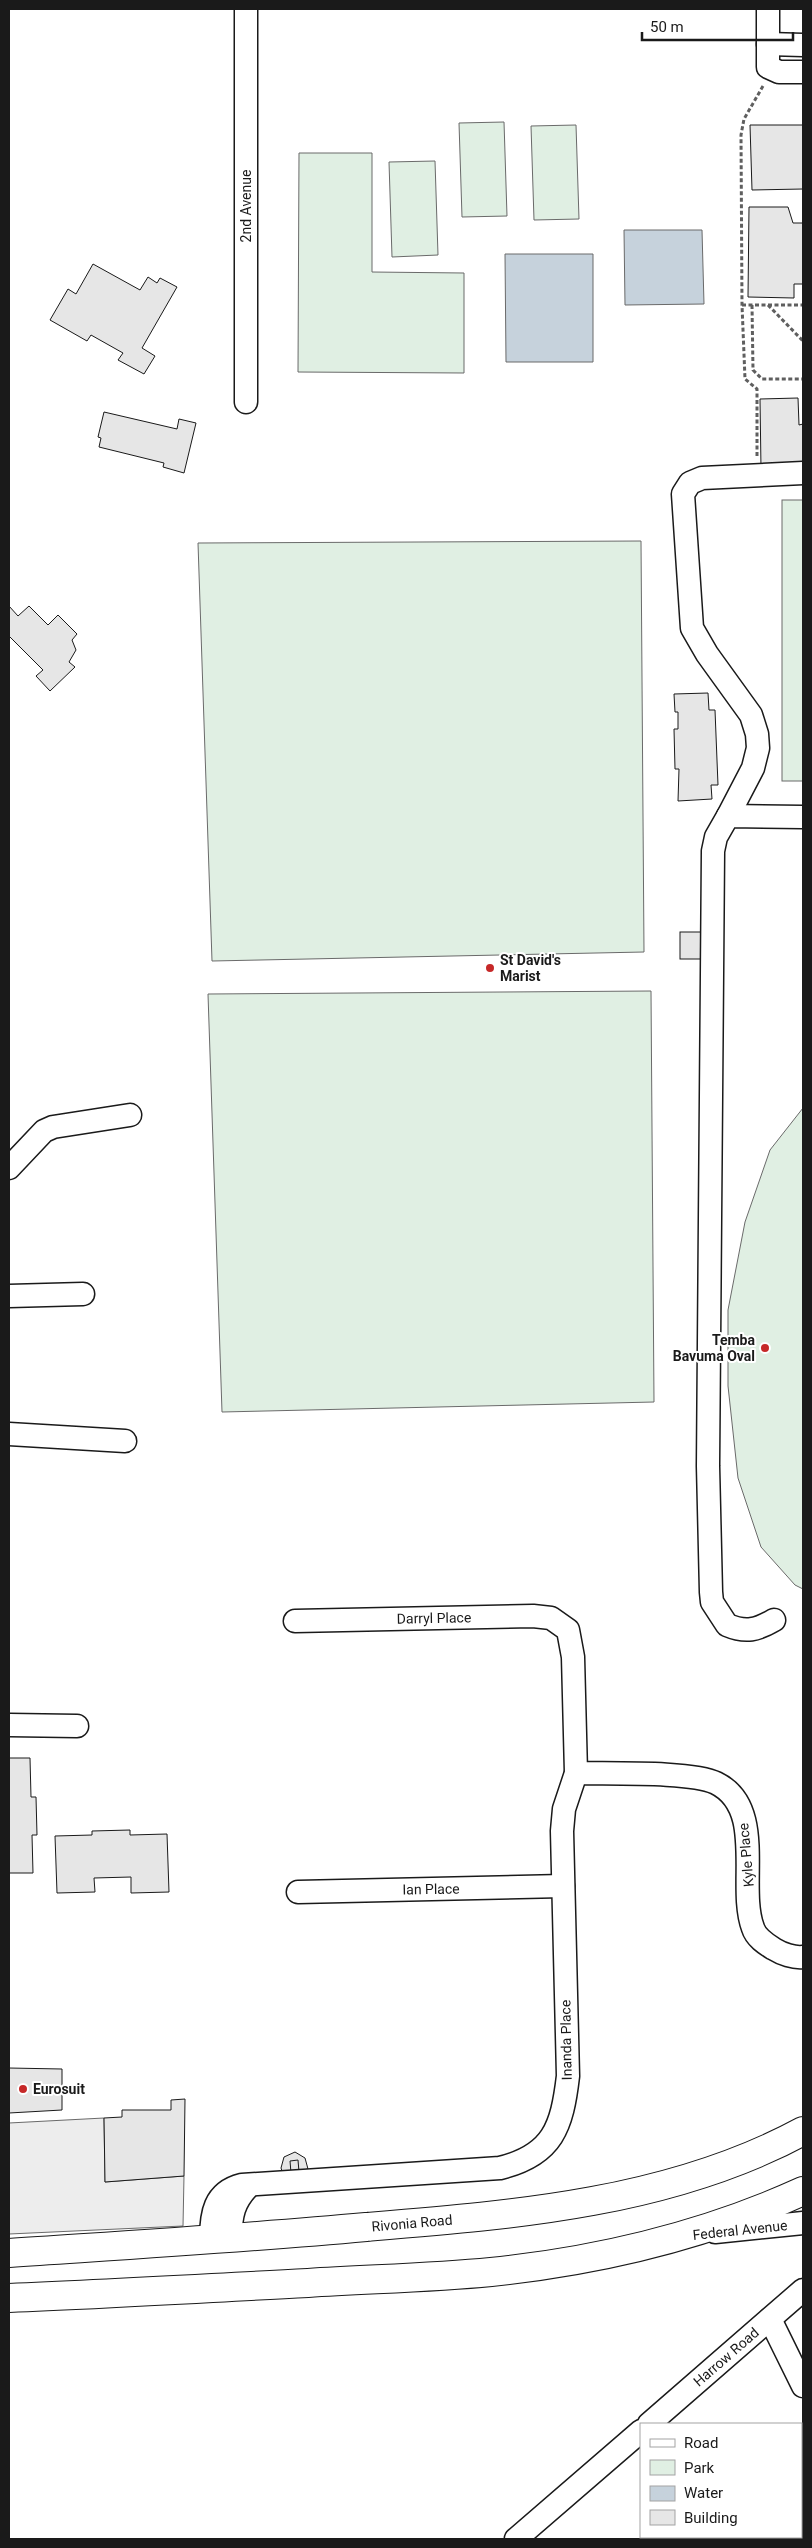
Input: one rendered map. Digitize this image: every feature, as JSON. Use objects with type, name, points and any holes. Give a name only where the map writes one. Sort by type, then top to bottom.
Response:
[{"type":"main road","name":"Rivonia Road","points":[[9,2253],[220,2240],[505,2216],[598,2200],[693,2176],[775,2146],[803,2131]]},
{"type":"main road","points":[[9,2298],[411,2279],[492,2272],[592,2258],[677,2236],[803,2191]]},
{"type":"main road","points":[[9,2243],[53,2250]]},
{"type":"street","name":"2nd Avenue","points":[[246,9],[246,402]]},
{"type":"street","points":[[768,9],[770,69],[803,72]]},
{"type":"street","points":[[768,44],[803,44]]},
{"type":"street","points":[[774,1620],[750,1631],[727,1625],[712,1602],[711,1592],[708,1466],[713,851],[716,837],[753,768],[758,748],[757,734],[751,715],[702,647],[692,628],[683,494],[690,483],[702,478],[803,473]]},
{"type":"street","points":[[728,816],[803,817]]},
{"type":"street","points":[[9,1168],[44,1131],[53,1127],[130,1115]]},
{"type":"street","points":[[9,1296],[83,1294]]},
{"type":"street","points":[[9,1434],[125,1441]]},
{"type":"street","name":"Darryl Place","points":[[295,1621],[533,1616],[551,1618],[568,1630]]},
{"type":"street","name":"Inanda Place","points":[[220,2240],[211,2218],[216,2203],[227,2191],[250,2185],[500,2168],[520,2163],[548,2142],[558,2124],[565,2100],[568,2076],[562,1831],[564,1809],[576,1773],[573,1657],[568,1630]]},
{"type":"street","points":[[9,1725],[77,1726]]},
{"type":"street","name":"Kyle Place","points":[[576,1773],[695,1777],[716,1782],[730,1793],[740,1808],[746,1831],[749,1913],[753,1930],[764,1943],[779,1952],[803,1957]]},
{"type":"street","name":"Ian Place","points":[[298,1892],[563,1886]]},
{"type":"street","name":"Federal Avenue","points":[[677,2236],[803,2223]]},
{"type":"street","name":"Harrow Road","points":[[650,2423],[803,2290]]},
{"type":"street","points":[[770,2319],[803,2386]]},
{"type":"street","points":[[516,2539],[640,2432]]},
{"type":"path","points":[[756,474],[757,389],[745,379],[742,305],[741,135],[744,119],[770,69]]},
{"type":"path","points":[[742,305],[803,305]]},
{"type":"path","points":[[752,305],[753,370],[762,379],[803,379]]},
{"type":"path","points":[[768,305],[803,340]]},
{"type":"green space","points":[[504,122],[507,216],[462,217],[459,123]]},
{"type":"green space","points":[[576,125],[579,219],[534,220],[531,126]]},
{"type":"green space","points":[[299,153],[372,153],[372,272],[464,273],[464,373],[298,372]]},
{"type":"green space","points":[[435,161],[438,255],[392,257],[389,162]]},
{"type":"green space","points":[[782,500],[803,500],[803,781],[782,781]]},
{"type":"green space","points":[[641,541],[644,952],[212,961],[198,543]]},
{"type":"green space","points":[[651,991],[654,1402],[222,1412],[208,994]]},
{"type":"green space","name":"Temba Bavuma Oval","points":[[803,1108],[803,1589],[795,1585],[761,1547],[738,1478],[728,1386],[728,1310],[745,1222],[770,1150]]},
{"type":"shaded area","points":[[104,2118],[105,2182],[184,2176],[183,2226],[9,2234],[9,2123]]},
{"type":"water","points":[[624,230],[702,230],[704,304],[625,305]]},
{"type":"water","points":[[505,254],[593,254],[593,362],[506,362]]},
{"type":"building","points":[[750,125],[803,125],[803,189],[752,190]]},
{"type":"building","points":[[749,207],[788,207],[793,223],[803,223],[803,284],[794,284],[794,298],[748,297]]},
{"type":"building","points":[[93,264],[140,290],[148,277],[157,283],[160,278],[177,287],[142,348],[155,356],[144,374],[118,360],[123,353],[91,335],[87,341],[50,320],[68,289],[76,294]]},
{"type":"building","points":[[798,398],[799,425],[803,424],[803,468],[761,469],[760,399]]},
{"type":"building","points":[[104,412],[177,429],[179,419],[196,423],[184,473],[163,467],[164,463],[99,447],[101,438],[98,437]]},
{"type":"building","points":[[9,606],[18,616],[29,606],[48,625],[58,615],[77,634],[72,640],[76,650],[69,662],[75,667],[50,691],[36,676],[43,670],[9,636]]},
{"type":"building","points":[[708,693],[709,710],[715,710],[718,785],[711,785],[712,799],[678,801],[679,769],[675,769],[674,729],[678,729],[678,712],[675,712],[674,694]]},
{"type":"building","points":[[680,932],[703,932],[703,959],[680,959]]},
{"type":"building","points":[[9,1758],[30,1758],[31,1797],[36,1797],[37,1835],[32,1835],[33,1873],[9,1873]]},
{"type":"building","points":[[130,1830],[130,1835],[167,1834],[169,1892],[131,1893],[131,1877],[94,1878],[95,1892],[57,1893],[55,1836],[92,1835],[92,1831]]},
{"type":"building","points":[[9,2068],[62,2069],[62,2110],[9,2113]]},
{"type":"building","points":[[185,2099],[184,2176],[105,2182],[104,2118],[122,2117],[122,2110],[171,2110],[171,2100]]},
{"type":"building","points":[[295,2152],[305,2158],[308,2169],[283,2174],[281,2168],[284,2157]]},
{"type":"building","points":[[298,2160],[299,2172],[291,2173],[290,2161]]},
{"type":"place","name":"St David's Marist","points":[[490,968]]},
{"type":"place","name":"Temba Bavuma Oval","points":[[765,1348]]},
{"type":"place","name":"Eurosuit","points":[[23,2089]]}]
